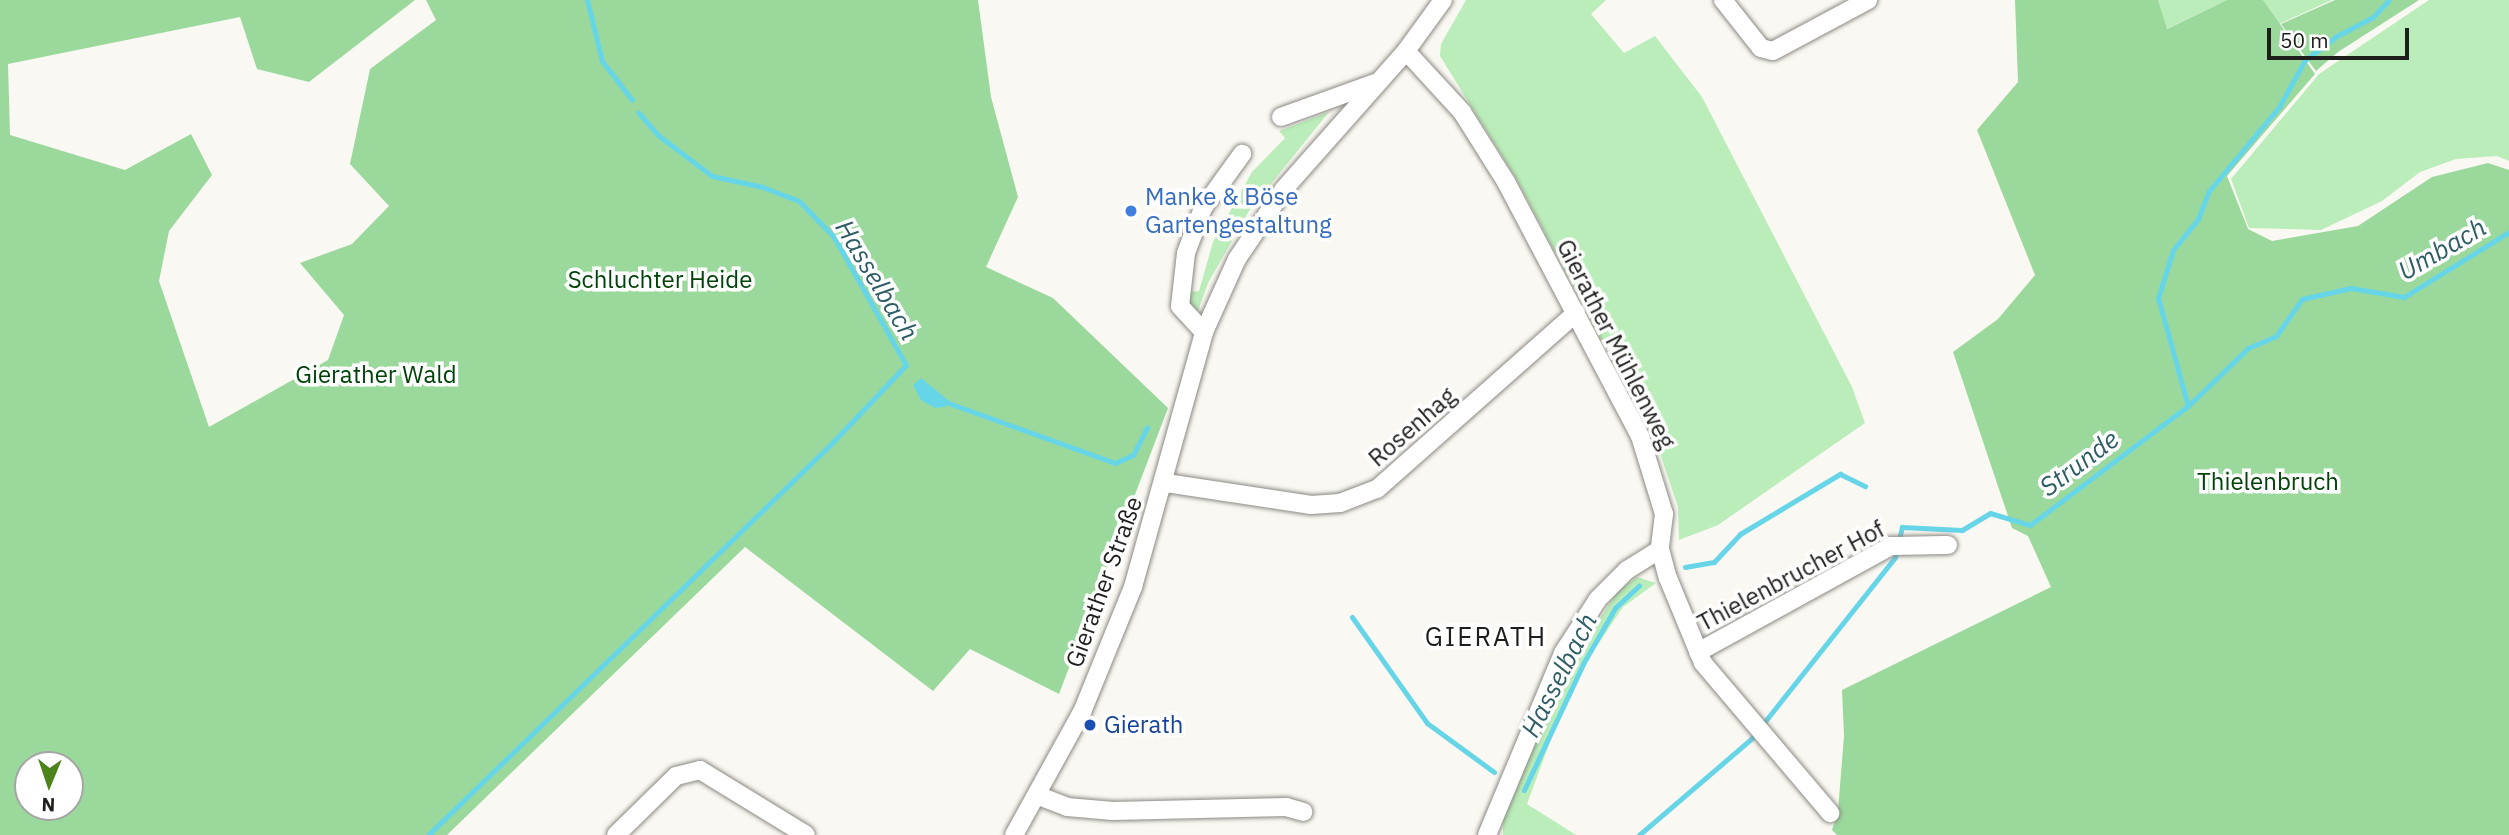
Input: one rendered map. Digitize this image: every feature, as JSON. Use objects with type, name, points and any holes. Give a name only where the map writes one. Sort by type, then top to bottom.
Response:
[{"type":"street","name":"Gierather Straße","points":[[1014,835],[1039,796],[1082,712],[1133,587],[1166,483],[1204,332],[1237,259],[1284,189],[1406,51],[1443,0]]},
{"type":"street","points":[[1723,0],[1761,48],[1773,51],[1868,0]]},
{"type":"street","name":"Gierather Mühlenweg","points":[[1406,51],[1462,112],[1507,182],[1640,436],[1664,514],[1660,549],[1708,670],[1752,718],[1830,813]]},
{"type":"street","name":"Gierather Straße","points":[[1281,117],[1378,82]]},
{"type":"street","points":[[1204,332],[1180,306],[1186,253],[1203,208],[1242,154]]},
{"type":"street","name":"Rosenhag","points":[[1166,483],[1311,505],[1340,503],[1377,489],[1576,313]]},
{"type":"street","name":"Thielenbrucher Hof","points":[[1699,652],[1897,545],[1948,545]]},
{"type":"street","points":[[1487,835],[1563,653],[1598,599],[1627,570],[1660,549]]},
{"type":"street","points":[[617,835],[676,776],[700,770],[806,835]]},
{"type":"street","points":[[1039,796],[1067,807],[1112,811],[1286,807],[1303,812]]},
{"type":"green space","name":"Schluchter Heide","points":[[0,0],[415,0],[309,82],[257,69],[240,17],[8,64],[10,135],[125,170],[191,134],[212,175],[169,231],[159,281],[209,427],[328,360],[344,315],[300,263],[352,244],[389,206],[350,164],[370,69],[436,20],[426,0],[978,0],[991,97],[1018,197],[986,267],[1053,298],[1168,408],[1059,694],[970,649],[933,691],[745,547],[447,835],[0,835]]},
{"type":"green space","points":[[1466,0],[1606,0],[1591,14],[1624,53],[1655,36],[1702,97],[1852,387],[1865,423],[1718,525],[1679,540],[1678,507],[1659,450],[1517,180],[1440,56],[1441,44]]},
{"type":"green space","name":"Thielenbruch","points":[[2015,0],[2158,0],[2167,29],[2227,0],[2263,0],[2315,74],[2227,176],[2248,229],[2272,241],[2358,226],[2432,177],[2488,163],[2509,170],[2509,835],[1837,835],[1832,830],[1838,811],[1844,736],[1842,690],[2051,587],[2028,536],[2012,528],[1953,352],[1998,319],[2035,275],[1977,130],[2018,82]]},
{"type":"green space","points":[[2158,0],[2227,0],[2166,29]]},
{"type":"green space","points":[[2263,0],[2332,0],[2279,24]]},
{"type":"green space","points":[[2335,0],[2419,0],[2338,52],[2316,71],[2281,24]]},
{"type":"green space","points":[[2429,0],[2509,0],[2509,161],[2497,156],[2456,159],[2420,172],[2382,201],[2321,230],[2249,228],[2231,179],[2319,74]]},
{"type":"green space","points":[[1329,112],[1249,211],[1208,283],[1198,311],[1191,308],[1185,301],[1186,292],[1199,291],[1213,242],[1252,172],[1285,138],[1279,131]]},
{"type":"green space","points":[[1637,577],[1656,583],[1623,607],[1586,662],[1561,712],[1527,804],[1576,835],[1503,835],[1503,818],[1566,672],[1617,592]]},
{"type":"water","points":[[921,378],[949,401],[945,407],[935,408],[921,400],[913,385]]},
{"type":"waterway","name":"Hasselbach","points":[[587,0],[602,61],[632,100]]},
{"type":"waterway","name":"Strunde","points":[[1639,835],[1751,739],[1895,557],[1902,527],[1962,530],[1990,513],[2030,525],[2188,406],[2158,298],[2173,250],[2198,219],[2209,191],[2279,107],[2305,60],[2335,37],[2373,17],[2389,0]]},
{"type":"waterway","points":[[428,835],[830,445],[906,365],[834,237],[799,201],[763,187],[712,176],[658,135],[638,112]]},
{"type":"waterway","name":"Umbach","points":[[2188,406],[2248,348],[2276,336],[2302,299],[2351,288],[2404,297],[2509,232]]},
{"type":"waterway","name":"Hasselbach","points":[[943,401],[1115,463],[1133,455],[1147,427]]},
{"type":"waterway","name":"Hasselbach","points":[[1685,567],[1714,562],[1740,534],[1840,474],[1865,486]]},
{"type":"waterway","name":"Hasselbach","points":[[1524,790],[1584,662],[1615,608],[1639,586]]},
{"type":"waterway","name":"Hasselbach","points":[[1352,617],[1427,723],[1494,772]]},
{"type":"place","name":"Manke & Böse Gartengestaltung","points":[[1131,211]]},
{"type":"place","name":"Gierath","points":[[1090,725]]},
{"type":"district","name":"GIERATH","points":[[1486,637]]},
{"type":"park label","name":"Gierather Wald","points":[[376,375]]}]
